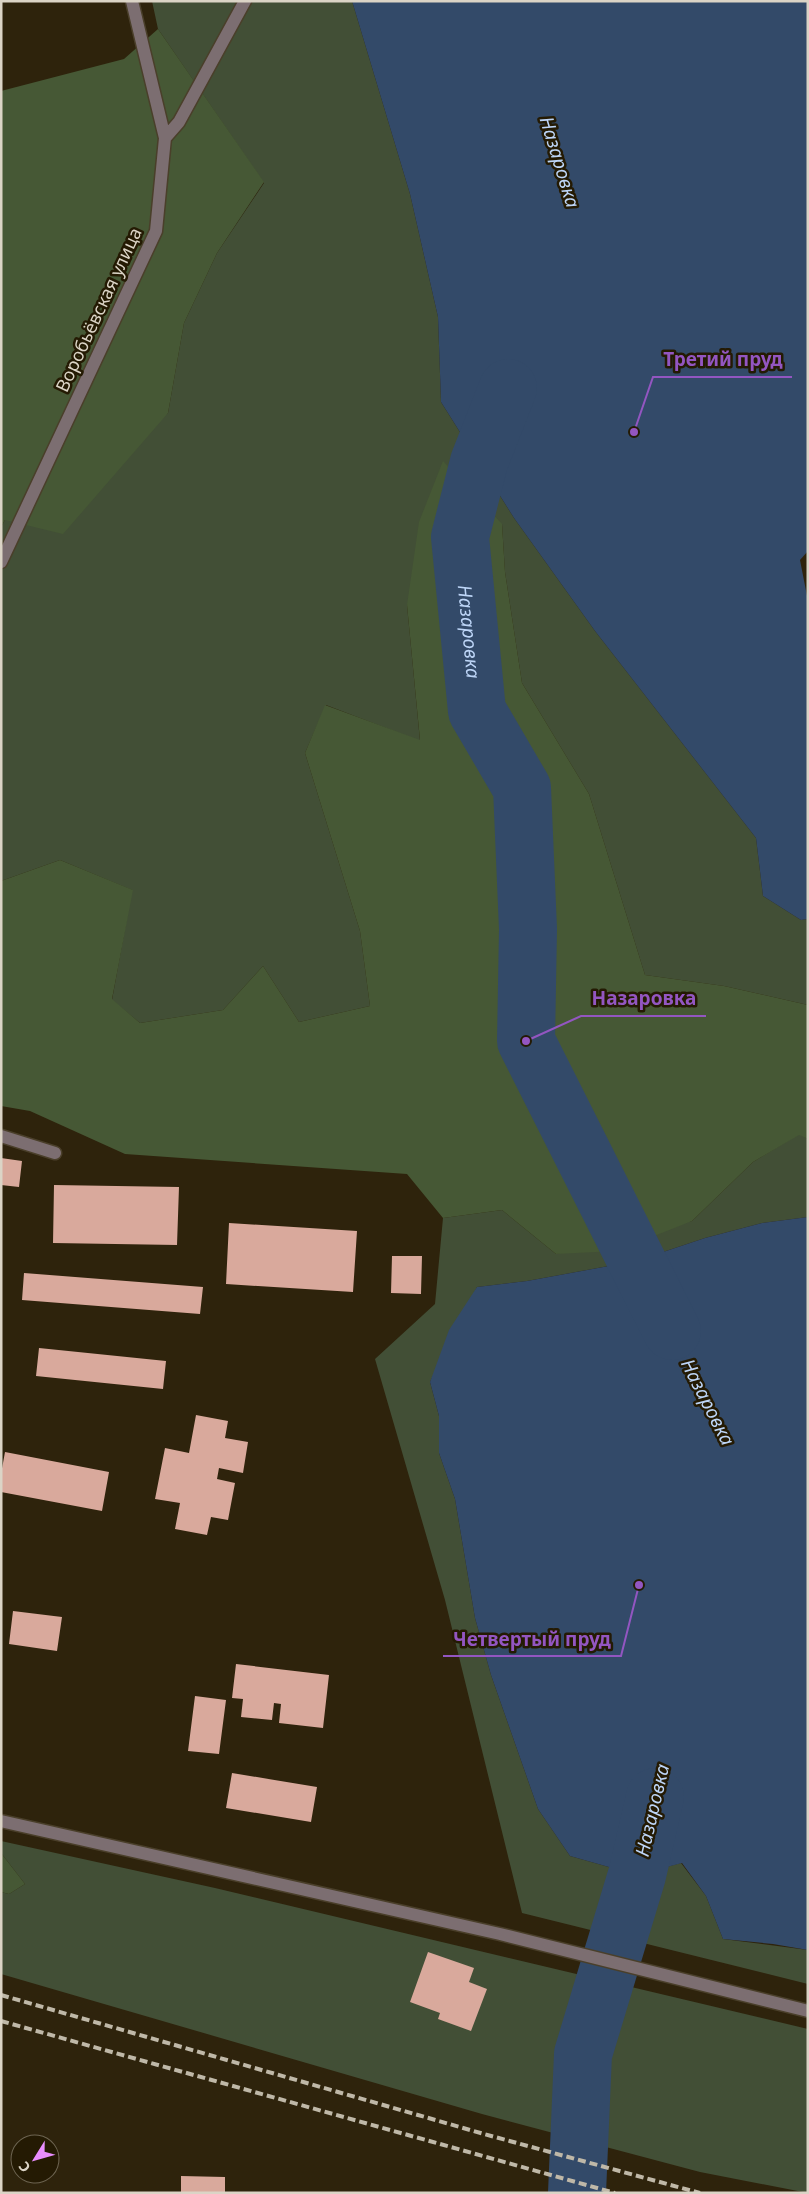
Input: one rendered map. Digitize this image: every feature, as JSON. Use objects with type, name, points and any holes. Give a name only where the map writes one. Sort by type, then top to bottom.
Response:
[{"type":"street","name":"Воробьёвская улица","points":[[1,562],[156,231],[165,138],[132,1]]},
{"type":"street","points":[[165,138],[179,122],[245,1]]},
{"type":"street","points":[[1,1136],[55,1153]]},
{"type":"street","points":[[1,1821],[491,1932],[808,2011]]},
{"type":"green space","points":[[152,1],[352,1],[410,194],[438,317],[441,402],[514,518],[595,631],[756,838],[763,896],[801,920],[808,919],[808,1005],[724,986],[645,975],[589,794],[522,683],[505,572],[502,524],[407,605],[420,741],[326,705],[305,753],[360,931],[370,1006],[299,1022],[263,966],[223,1010],[140,1023],[112,1000],[132,890],[60,860],[1,881],[1,527],[5,520],[168,413],[184,323],[217,253],[264,183],[158,29]]},
{"type":"green space","points":[[158,29],[264,182],[217,253],[184,323],[168,413],[63,534],[5,520],[1,527],[1,91],[124,59]]},
{"type":"green space","points":[[443,461],[502,524],[505,572],[522,683],[589,794],[645,975],[724,986],[808,1005],[808,1139],[799,1135],[753,1162],[692,1221],[616,1251],[556,1254],[502,1210],[443,1218],[407,1174],[125,1154],[30,1111],[1,1106],[1,881],[60,860],[133,890],[112,999],[140,1023],[223,1010],[263,966],[299,1022],[370,1006],[360,931],[305,753],[325,705],[420,740],[407,605],[419,522]]},
{"type":"green space","points":[[799,1134],[808,1139],[808,1217],[762,1223],[705,1238],[636,1261],[527,1281],[477,1287],[430,1382],[439,1416],[439,1453],[455,1499],[475,1618],[491,1675],[538,1809],[570,1856],[637,1875],[681,1863],[706,1896],[723,1939],[808,1950],[808,1984],[522,1913],[445,1600],[375,1359],[435,1304],[443,1218],[502,1210],[556,1254],[692,1221],[753,1162]]},
{"type":"green space","points":[[1,1841],[215,1888],[808,2029],[808,2193],[700,2172],[482,2114],[1,1974],[1,1892],[9,1894],[25,1884],[1,1853]]},
{"type":"green space","points":[[1,1853],[25,1884],[9,1894],[1,1892]]},
{"type":"water","points":[[352,1],[808,1],[808,551],[800,560],[808,601],[808,919],[801,920],[763,896],[756,838],[595,631],[514,518],[441,402],[438,317],[410,194]]},
{"type":"water","points":[[808,1217],[808,1950],[723,1939],[706,1896],[682,1863],[637,1875],[570,1856],[538,1809],[491,1675],[475,1618],[455,1499],[439,1453],[439,1416],[430,1382],[449,1330],[477,1287],[527,1281],[636,1261],[705,1238],[762,1223]]},
{"type":"building","points":[[1,1158],[22,1161],[19,1187],[1,1185]]},
{"type":"building","points":[[54,1185],[179,1187],[177,1245],[53,1243]]},
{"type":"building","points":[[229,1223],[357,1231],[353,1292],[226,1284]]},
{"type":"building","points":[[392,1256],[422,1256],[421,1294],[391,1293]]},
{"type":"building","points":[[24,1273],[203,1287],[200,1314],[22,1300]]},
{"type":"building","points":[[39,1348],[166,1361],[163,1389],[36,1376]]},
{"type":"building","points":[[196,1415],[228,1421],[225,1438],[248,1442],[243,1473],[219,1468],[217,1479],[235,1483],[228,1520],[211,1517],[207,1535],[175,1529],[180,1503],[155,1499],[165,1448],[189,1453]]},
{"type":"building","points":[[5,1452],[109,1472],[102,1511],[1,1492],[1,1474]]},
{"type":"building","points":[[13,1611],[62,1617],[57,1651],[9,1644]]},
{"type":"building","points":[[236,1664],[329,1675],[323,1728],[279,1723],[281,1704],[274,1703],[272,1720],[241,1717],[243,1699],[232,1698]]},
{"type":"building","points":[[195,1696],[226,1700],[219,1754],[188,1751]]},
{"type":"building","points":[[232,1773],[317,1787],[311,1822],[226,1808]]},
{"type":"building","points":[[428,1952],[474,1968],[469,1982],[487,1989],[471,2031],[438,2019],[440,2013],[410,2002]]},
{"type":"building","points":[[181,2176],[225,2177],[225,2193],[181,2193]]},
{"type":"waterway","name":"Назаровка","points":[[508,388],[479,462],[460,537],[477,711],[522,788],[528,929],[526,1041],[672,1331]]},
{"type":"waterway","name":"Назаровка","points":[[577,2193],[583,2054],[637,1875],[655,1797]]},
{"type":"railway","points":[[1,1995],[484,2134],[700,2193]]},
{"type":"railway","points":[[1,2021],[615,2193]]},
{"type":"place","name":"Третий пруд","points":[[634,432]]},
{"type":"place","name":"Назаровка","points":[[526,1041]]},
{"type":"place","name":"Четвертый пруд","points":[[639,1585]]}]
